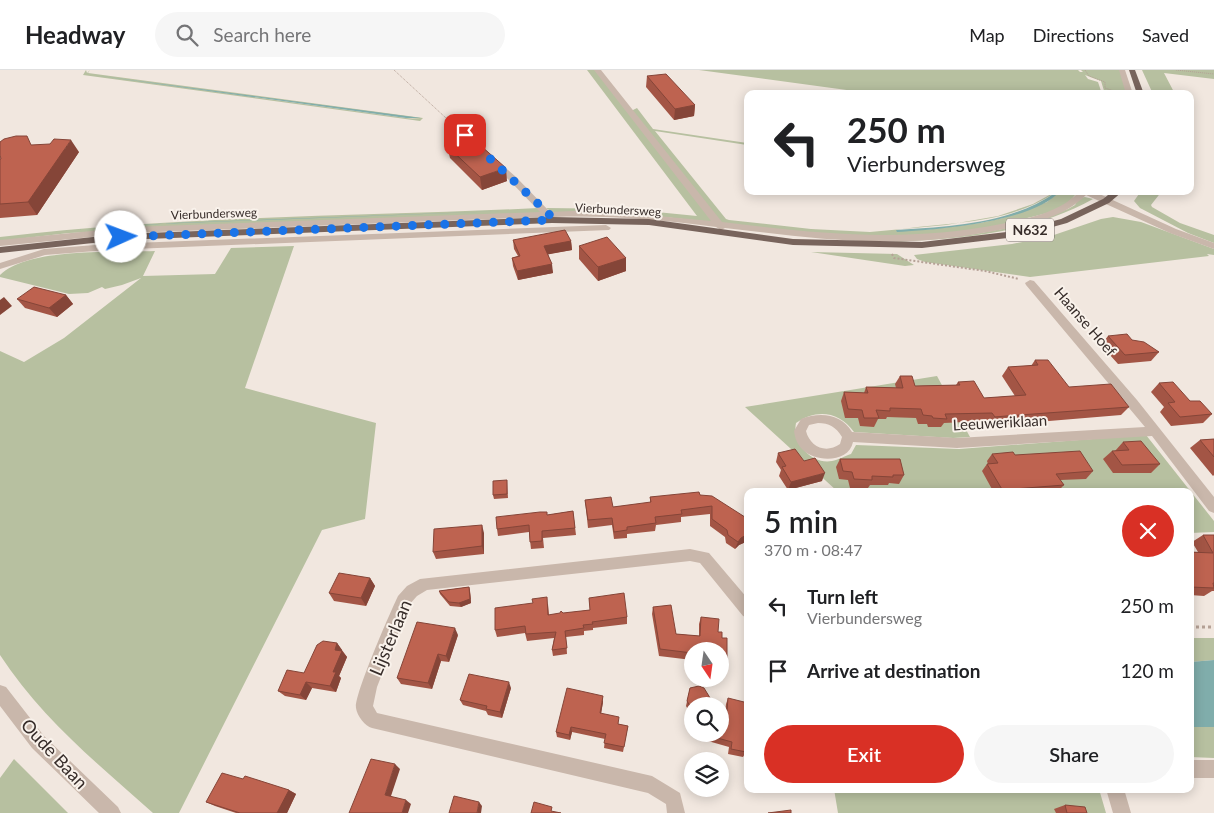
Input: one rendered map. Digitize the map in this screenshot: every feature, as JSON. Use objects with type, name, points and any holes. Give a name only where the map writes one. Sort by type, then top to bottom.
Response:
[{"type":"main road","points":[[1132,70],[1140,90]]},
{"type":"main road","name":"Vierbundersweg","points":[[0,250],[121,237],[552,221],[648,222],[793,242],[888,246],[949,243],[1016,234],[1064,221],[1106,201],[1114,195]]},
{"type":"street","points":[[597,70],[726,233]]},
{"type":"street","points":[[1122,70],[1129,90]]},
{"type":"street","points":[[453,124],[552,221]]},
{"type":"street","name":"Vierbundersweg","points":[[2,266],[44,252],[552,221],[620,214],[842,238],[885,239],[956,235],[992,229],[1037,218],[1070,206],[1080,195]]},
{"type":"street","points":[[1093,195],[1173,231],[1214,246]]},
{"type":"street","name":"Vierbundersweg","points":[[0,243],[132,230],[552,221],[606,228]]},
{"type":"street","name":"Haanse Hoef","points":[[1030,283],[1114,380],[1214,507]]},
{"type":"street","name":"Leeuweriklaan","points":[[848,437],[957,443],[1154,431]]},
{"type":"street","name":"Lijsterlaan","points":[[676,813],[674,798],[652,786],[372,720],[364,707],[369,687],[403,601],[412,591],[426,584],[690,555],[704,557],[744,607]]},
{"type":"street","name":"Oude Baan","points":[[0,692],[38,742],[112,813]]},
{"type":"street","points":[[1194,769],[1214,769]]},
{"type":"street","points":[[1116,793],[1122,813]]},
{"type":"path","points":[[394,70],[453,124]]},
{"type":"path","points":[[1085,70],[1089,76],[1105,82],[1105,88],[1110,90]]},
{"type":"path","points":[[1176,70],[1214,74]]},
{"type":"path","points":[[888,246],[894,258],[992,272],[1030,283]]},
{"type":"path","points":[[1194,627],[1214,627]]},
{"type":"green space","points":[[86,70],[87,73],[90,70],[88,73],[423,118],[420,121],[83,75]],"holes":[[[116,78],[420,119],[406,118]]]},
{"type":"green space","points":[[587,70],[595,70],[713,222],[624,213],[552,212],[546,208],[626,209],[697,216]]},
{"type":"green space","points":[[699,70],[1078,70],[1083,72],[1081,70],[1120,70],[1127,90],[1104,90],[1101,81],[1085,75],[1088,79],[1098,82],[1101,90],[846,90]]},
{"type":"green space","points":[[1142,70],[1214,70],[1214,79],[1164,73],[1173,90],[1151,90]]},
{"type":"green space","points":[[637,108],[653,129],[744,143],[744,145],[655,131],[726,219],[729,220],[811,229],[870,232],[905,229],[896,230],[925,230],[1003,218],[1047,202],[1055,195],[1076,195],[1066,204],[1045,213],[986,228],[948,233],[872,236],[795,231],[719,223],[631,111]]},
{"type":"green space","points":[[1052,195],[1036,204],[1016,211],[997,217],[957,223],[998,216],[1033,204]]},
{"type":"green space","points":[[1138,195],[1159,195],[1151,205],[1152,207],[1180,223],[1214,235],[1214,243],[1188,233],[1140,208],[1134,201]]},
{"type":"green space","points":[[1079,198],[1093,199],[1069,211],[1020,227],[968,236],[942,239],[890,242],[975,234],[1002,229],[1027,223],[1068,209],[1075,205]]},
{"type":"green space","points":[[538,208],[540,213],[69,233],[0,241],[0,237],[134,224]]},
{"type":"green space","points":[[1113,217],[1141,222],[1214,249],[1214,255],[1207,254],[1209,256],[1030,277],[925,262],[917,259],[914,255],[1012,244],[1048,237],[1101,219]]},
{"type":"green space","points":[[957,223],[946,225],[905,229],[917,227]]},
{"type":"green space","points":[[294,246],[245,388],[376,423],[365,519],[322,530],[179,813],[153,813],[91,758],[52,720],[16,678],[0,655],[0,351],[24,362],[64,338],[141,278],[105,289],[102,287],[88,293],[69,294],[0,277],[0,275],[13,266],[51,256],[73,253],[155,251],[143,276],[215,274],[231,248]]},
{"type":"green space","points":[[811,252],[897,254],[914,265],[905,266]]},
{"type":"green space","points":[[937,376],[970,437],[953,438],[854,432],[848,425],[834,416],[819,414],[796,423],[797,438],[810,456],[824,461],[834,460],[851,454],[856,445],[959,449],[1146,435],[1188,488],[834,488],[745,407]]},
{"type":"green space","points":[[1194,496],[1214,521],[1214,532],[1194,533]]},
{"type":"green space","points":[[1194,638],[1214,638],[1214,660],[1194,662]]},
{"type":"green space","points":[[1194,727],[1214,727],[1214,758],[1194,757]]},
{"type":"green space","points":[[14,759],[68,813],[0,813],[0,778]]},
{"type":"green space","points":[[835,793],[1100,793],[1106,813],[838,813]]},
{"type":"water","points":[[93,75],[421,118],[406,118]]},
{"type":"water","points":[[1051,195],[1055,195],[1047,202],[1008,217],[936,229],[897,232],[896,230],[957,225],[999,218],[1037,203]]},
{"type":"water","points":[[533,210],[164,224],[174,223]]},
{"type":"water","points":[[157,224],[164,224],[78,230]]},
{"type":"water","points":[[1214,660],[1214,727],[1194,727],[1194,662]]},
{"type":"building","points":[[666,74],[695,105],[675,109],[647,76]]},
{"type":"building","points":[[16,136],[27,136],[31,145],[50,144],[54,139],[71,140],[28,202],[0,204],[0,142]]},
{"type":"building","points":[[472,138],[506,168],[480,177],[447,146]]},
{"type":"building","points":[[565,230],[571,241],[544,246],[552,264],[517,271],[512,258],[520,256],[513,240]]},
{"type":"building","points":[[607,237],[626,258],[598,267],[579,246]]},
{"type":"building","points":[[34,287],[66,295],[49,308],[17,299]]},
{"type":"building","points":[[1127,334],[1132,340],[1144,342],[1159,352],[1125,355],[1108,336]]},
{"type":"building","points":[[1035,360],[1048,360],[1069,387],[1111,384],[1129,407],[995,417],[992,413],[945,414],[947,419],[923,415],[921,409],[890,408],[890,411],[876,410],[879,418],[864,418],[862,410],[848,409],[844,392],[868,393],[866,387],[903,388],[900,376],[912,376],[915,386],[960,385],[958,382],[974,381],[984,398],[1026,395],[1008,367],[1038,365]]},
{"type":"building","points":[[1173,382],[1190,401],[1200,401],[1212,414],[1180,417],[1168,403],[1175,402],[1159,383]]},
{"type":"building","points":[[1214,439],[1214,457],[1200,440]]},
{"type":"building","points":[[1141,441],[1160,464],[1122,465],[1112,451],[1129,450],[1123,442]]},
{"type":"building","points":[[795,449],[804,461],[815,458],[825,473],[791,482],[782,467],[786,466],[778,453]]},
{"type":"building","points":[[1080,451],[1093,471],[1056,474],[1064,485],[1001,488],[987,464],[998,463],[992,454],[1013,452],[1015,455]]},
{"type":"building","points":[[840,459],[900,459],[904,475],[893,475],[893,477],[872,476],[872,480],[854,479],[852,472],[843,471]]},
{"type":"building","points":[[507,480],[507,494],[493,495],[493,481]]},
{"type":"building","points":[[699,492],[700,495],[712,496],[744,516],[744,536],[738,542],[728,535],[727,530],[712,519],[712,506],[681,510],[682,514],[655,517],[656,523],[627,527],[627,530],[614,532],[612,518],[588,520],[585,500],[611,497],[613,507],[651,502],[650,497]]},
{"type":"building","points":[[573,511],[575,528],[542,531],[542,541],[530,542],[529,525],[497,529],[496,517],[540,512],[547,512],[547,515]]},
{"type":"building","points":[[482,525],[482,546],[433,552],[434,529]]},
{"type":"building","points":[[1203,535],[1214,535],[1214,588],[1194,587],[1194,552],[1213,553]]},
{"type":"building","points":[[339,573],[370,578],[361,598],[329,593]]},
{"type":"building","points":[[469,587],[470,599],[459,603],[449,602],[439,591]]},
{"type":"building","points":[[624,593],[627,617],[592,622],[593,624],[583,625],[584,628],[565,631],[567,648],[552,650],[556,632],[526,634],[525,626],[495,630],[495,608],[533,603],[532,599],[547,597],[548,615],[560,613],[561,611],[563,613],[590,610],[589,598]]},
{"type":"building","points":[[671,605],[676,634],[700,636],[701,617],[719,619],[718,632],[722,632],[722,638],[727,638],[727,642],[684,642],[684,652],[660,649],[653,607]]},
{"type":"building","points":[[417,622],[455,628],[446,656],[438,654],[428,683],[397,678]]},
{"type":"building","points":[[323,641],[337,643],[335,650],[342,651],[333,672],[336,672],[330,686],[306,682],[300,695],[278,691],[287,670],[304,673],[317,645]]},
{"type":"building","points":[[469,674],[509,682],[500,712],[486,709],[487,706],[460,700]]},
{"type":"building","points":[[567,688],[603,696],[600,713],[619,717],[618,724],[628,726],[624,747],[604,743],[606,734],[571,727],[569,735],[556,732]]},
{"type":"building","points":[[690,688],[704,688],[710,697],[688,697]]},
{"type":"building","points":[[729,698],[744,702],[744,752],[731,749],[732,742],[729,741]]},
{"type":"building","points":[[371,759],[395,764],[385,795],[406,800],[402,813],[349,813]]},
{"type":"building","points":[[222,773],[243,779],[245,776],[289,790],[277,813],[240,813],[206,802]]},
{"type":"building","points":[[454,796],[479,802],[477,813],[449,813]]},
{"type":"building","points":[[534,802],[552,807],[551,811],[561,813],[531,813]]},
{"type":"building","points":[[1065,805],[1085,807],[1087,813],[1067,813]]},
{"type":"building","points":[[791,810],[791,813],[768,813]]},
{"type":"route","points":[[121,237],[552,220],[549,214],[465,135]]}]
